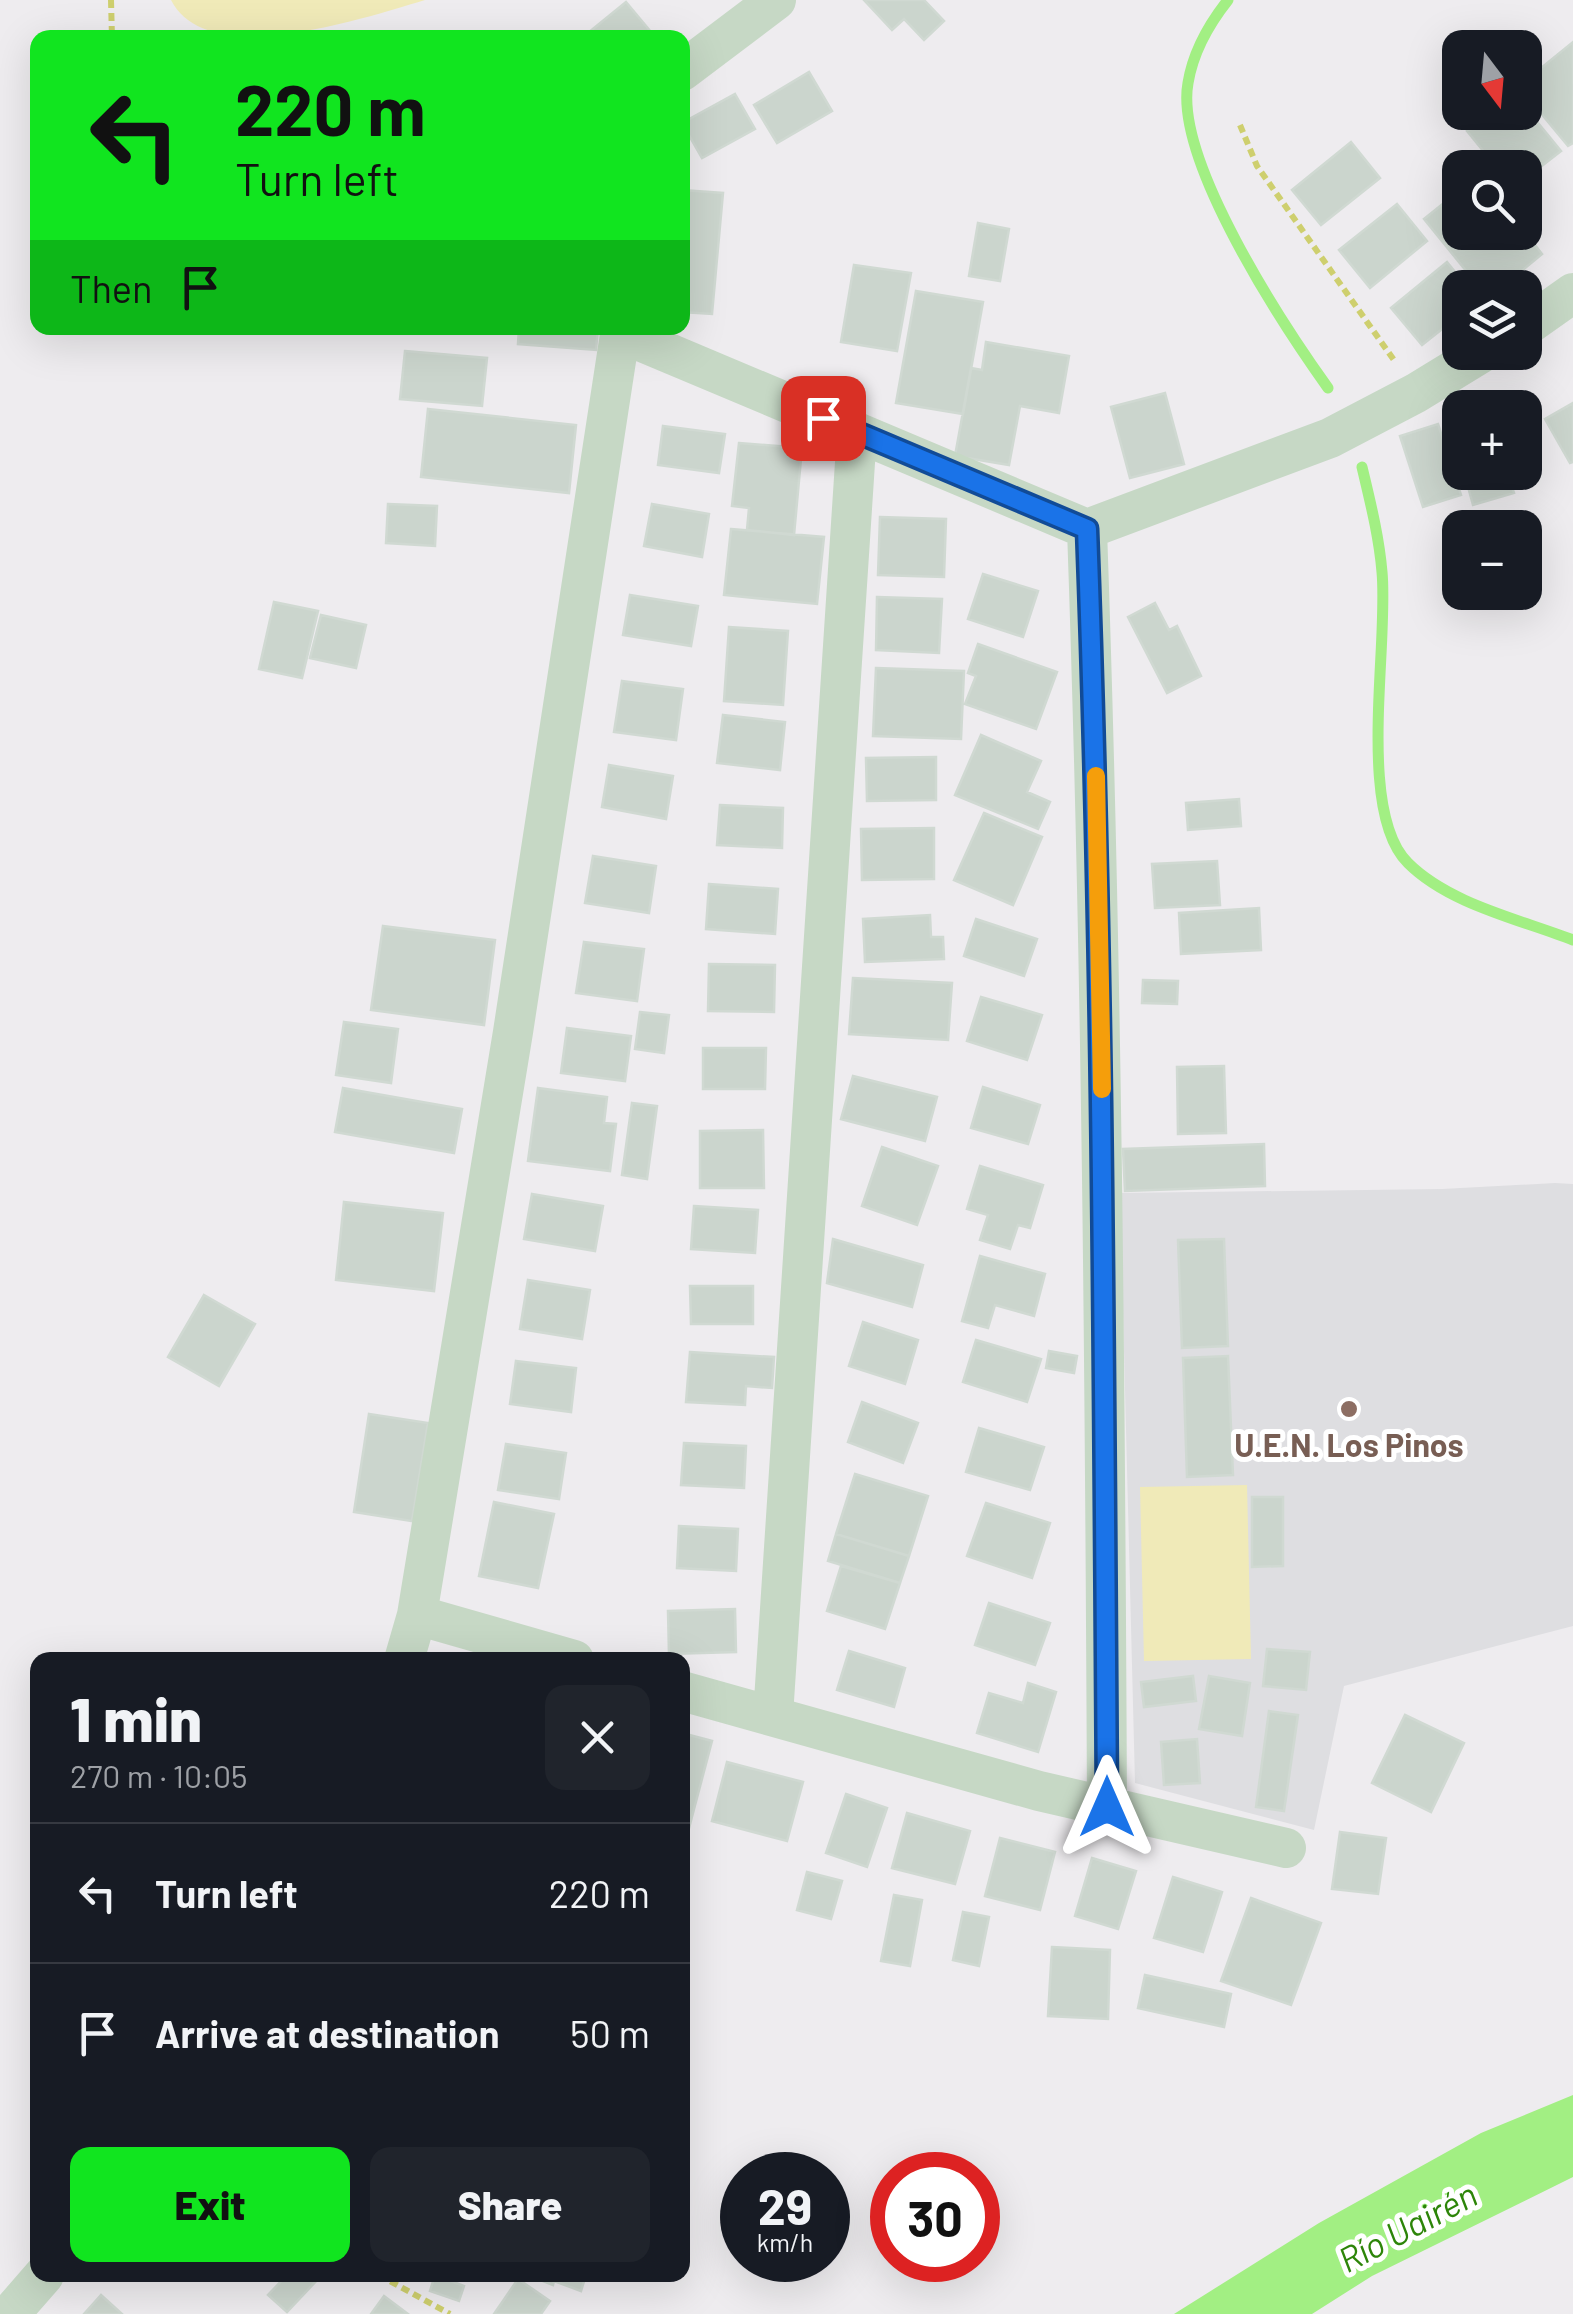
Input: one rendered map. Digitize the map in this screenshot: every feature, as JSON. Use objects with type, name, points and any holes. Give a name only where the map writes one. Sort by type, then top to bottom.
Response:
[{"type":"street","points":[[690,65],[776,0]]},
{"type":"street","points":[[1542,315],[1573,293]]},
{"type":"street","points":[[407,1652],[418,1616],[513,1032],[620,335]]},
{"type":"street","points":[[633,335],[1087,529],[1330,438],[1454,370]]},
{"type":"street","points":[[773,1716],[856,432]]},
{"type":"street","points":[[1087,529],[1104,1175],[1107,1807]]},
{"type":"street","points":[[418,1616],[546,1652]]},
{"type":"street","points":[[690,1693],[1039,1792],[1286,1848]]},
{"type":"street","points":[[10,2314],[38,2282]]},
{"type":"path","points":[[111,0],[112,30]]},
{"type":"path","points":[[1240,125],[1257,166],[1416,393]]},
{"type":"path","points":[[392,2282],[450,2314]]},
{"type":"shaded area","points":[[171,0],[425,0],[307,30],[211,30],[190,21]]},
{"type":"shaded area","name":"U.E.N. Los Pinos","points":[[1573,1184],[1573,1626],[1344,1686],[1314,1830],[1135,1783],[1120,1193],[1442,1189]]},
{"type":"shaded area","points":[[1247,1485],[1251,1659],[1144,1661],[1140,1487]]},
{"type":"water","name":"Río Uairén","points":[[1573,2095],[1573,2177],[1372,2276],[1312,2314],[1174,2314],[1319,2223],[1481,2133]]},
{"type":"building","points":[[864,0],[924,0],[944,21],[924,40],[904,19],[892,30]]},
{"type":"building","points":[[626,2],[649,30],[592,30]]},
{"type":"building","points":[[1573,42],[1573,143],[1568,146],[1542,115],[1542,67]]},
{"type":"building","points":[[809,72],[832,111],[777,143],[754,105]]},
{"type":"building","points":[[735,94],[755,129],[702,158],[690,137],[690,119]]},
{"type":"building","points":[[1542,128],[1561,151],[1542,166],[1542,150],[1482,150],[1467,131]]},
{"type":"building","points":[[1351,142],[1380,178],[1321,225],[1292,190]]},
{"type":"building","points":[[690,191],[723,193],[712,314],[690,313]]},
{"type":"building","points":[[1397,204],[1427,241],[1370,288],[1339,250]]},
{"type":"building","points":[[1442,204],[1442,241],[1424,219]]},
{"type":"building","points":[[978,223],[1009,229],[1000,281],[969,276]]},
{"type":"building","points":[[1449,250],[1539,250],[1542,254],[1523,270],[1465,270]]},
{"type":"building","points":[[1447,262],[1453,270],[1442,270],[1442,329],[1422,345],[1391,308]]},
{"type":"building","points":[[854,265],[911,273],[897,351],[841,342]]},
{"type":"building","points":[[916,291],[983,302],[963,414],[896,403]]},
{"type":"building","points":[[519,335],[597,335],[596,350],[518,344]]},
{"type":"building","points":[[986,342],[1069,356],[1059,413],[1020,406],[1009,465],[955,456],[971,368],[982,370]]},
{"type":"building","points":[[405,351],[487,358],[482,406],[400,399]]},
{"type":"building","points":[[1165,393],[1184,464],[1130,478],[1111,407]]},
{"type":"building","points":[[1573,403],[1573,462],[1570,463],[1545,419]]},
{"type":"building","points":[[428,409],[576,425],[569,493],[421,477]]},
{"type":"building","points":[[1438,424],[1442,436],[1442,490],[1459,490],[1461,495],[1423,507],[1400,436]]},
{"type":"building","points":[[663,426],[725,434],[719,473],[658,465]]},
{"type":"building","points":[[739,443],[802,448],[794,535],[747,530],[749,508],[732,506]]},
{"type":"building","points":[[1469,490],[1514,493],[1473,505]]},
{"type":"building","points":[[388,504],[437,506],[435,546],[386,543]]},
{"type":"building","points":[[652,504],[709,514],[702,557],[644,546]]},
{"type":"building","points":[[880,517],[946,519],[944,577],[878,575]]},
{"type":"building","points":[[731,529],[824,537],[817,604],[724,595]]},
{"type":"building","points":[[983,574],[1038,591],[1023,637],[968,619]]},
{"type":"building","points":[[630,595],[698,606],[691,646],[623,635]]},
{"type":"building","points":[[877,597],[942,599],[939,653],[876,650]]},
{"type":"building","points":[[274,602],[318,611],[302,678],[259,669]]},
{"type":"building","points":[[1155,603],[1169,630],[1177,626],[1201,676],[1167,693],[1128,617]]},
{"type":"building","points":[[321,615],[366,625],[356,668],[310,658]]},
{"type":"building","points":[[729,627],[788,631],[783,705],[724,701]]},
{"type":"building","points":[[978,644],[1057,672],[1036,729],[965,704],[976,676],[968,673]]},
{"type":"building","points":[[876,668],[964,671],[961,739],[873,736]]},
{"type":"building","points":[[622,681],[683,689],[676,740],[614,732]]},
{"type":"building","points":[[723,715],[785,722],[780,770],[717,763]]},
{"type":"building","points":[[981,735],[1041,761],[1027,792],[1050,802],[1038,829],[955,795]]},
{"type":"building","points":[[936,757],[936,800],[867,801],[866,758]]},
{"type":"building","points":[[609,765],[673,776],[666,819],[602,807]]},
{"type":"building","points":[[1239,799],[1241,826],[1188,830],[1186,803]]},
{"type":"building","points":[[720,805],[783,808],[782,848],[717,845]]},
{"type":"building","points":[[984,813],[1042,837],[1013,905],[954,880]]},
{"type":"building","points":[[934,828],[934,879],[862,880],[861,829]]},
{"type":"building","points":[[593,856],[656,866],[649,913],[585,903]]},
{"type":"building","points":[[1217,861],[1220,905],[1155,908],[1152,864]]},
{"type":"building","points":[[709,884],[778,889],[775,934],[706,929]]},
{"type":"building","points":[[1259,908],[1261,950],[1181,954],[1179,913]]},
{"type":"building","points":[[930,915],[931,937],[943,937],[944,959],[865,962],[863,919]]},
{"type":"building","points":[[976,919],[1037,939],[1024,976],[964,956]]},
{"type":"building","points":[[383,926],[495,940],[484,1025],[371,1010]]},
{"type":"building","points":[[584,942],[644,949],[637,1001],[576,993]]},
{"type":"building","points":[[709,964],[775,965],[774,1012],[708,1011]]},
{"type":"building","points":[[853,978],[952,983],[948,1040],[849,1034]]},
{"type":"building","points":[[1143,980],[1178,981],[1177,1004],[1142,1003]]},
{"type":"building","points":[[981,997],[1042,1015],[1027,1060],[967,1041]]},
{"type":"building","points":[[640,1012],[669,1015],[664,1053],[635,1049]]},
{"type":"building","points":[[344,1022],[398,1029],[391,1083],[336,1075]]},
{"type":"building","points":[[567,1028],[631,1036],[625,1081],[561,1073]]},
{"type":"building","points":[[703,1048],[766,1048],[765,1089],[703,1089]]},
{"type":"building","points":[[1224,1066],[1226,1133],[1178,1134],[1177,1067]]},
{"type":"building","points":[[853,1076],[937,1097],[925,1141],[841,1119]]},
{"type":"building","points":[[983,1087],[1040,1105],[1028,1144],[971,1128]]},
{"type":"building","points":[[343,1088],[462,1109],[454,1153],[335,1132]]},
{"type":"building","points":[[538,1088],[607,1097],[604,1123],[616,1124],[610,1171],[528,1161]]},
{"type":"building","points":[[632,1103],[657,1106],[647,1179],[622,1175]]},
{"type":"building","points":[[763,1130],[764,1188],[700,1188],[700,1131]]},
{"type":"building","points":[[1264,1144],[1265,1186],[1125,1191],[1123,1149]]},
{"type":"building","points":[[882,1147],[938,1166],[917,1225],[862,1206]]},
{"type":"building","points":[[980,1166],[1043,1185],[1030,1228],[1018,1225],[1010,1249],[980,1240],[988,1215],[967,1209]]},
{"type":"building","points":[[532,1194],[603,1206],[595,1251],[524,1239]]},
{"type":"building","points":[[344,1202],[443,1213],[434,1291],[336,1280]]},
{"type":"building","points":[[694,1206],[758,1210],[755,1253],[691,1249]]},
{"type":"building","points":[[833,1239],[923,1265],[912,1307],[827,1283]]},
{"type":"building","points":[[1224,1239],[1228,1346],[1182,1348],[1178,1240]]},
{"type":"building","points":[[980,1256],[1045,1274],[1034,1316],[995,1305],[988,1328],[962,1321]]},
{"type":"building","points":[[528,1280],[590,1290],[582,1339],[520,1329]]},
{"type":"building","points":[[690,1286],[753,1286],[753,1324],[691,1324]]},
{"type":"building","points":[[204,1295],[255,1324],[219,1386],[168,1357]]},
{"type":"building","points":[[863,1322],[918,1340],[905,1384],[849,1366]]},
{"type":"building","points":[[976,1340],[1041,1359],[1027,1402],[963,1382]]},
{"type":"building","points":[[1049,1351],[1077,1356],[1074,1373],[1046,1368]]},
{"type":"building","points":[[690,1352],[774,1357],[772,1388],[746,1386],[745,1405],[686,1402]]},
{"type":"building","points":[[1228,1356],[1233,1475],[1187,1477],[1183,1358]]},
{"type":"building","points":[[516,1361],[576,1368],[571,1412],[510,1404]]},
{"type":"building","points":[[862,1402],[918,1423],[903,1463],[848,1442]]},
{"type":"building","points":[[369,1414],[428,1423],[412,1521],[354,1512]]},
{"type":"building","points":[[979,1428],[1044,1447],[1030,1490],[966,1472]]},
{"type":"building","points":[[684,1443],[746,1446],[744,1488],[681,1485]]},
{"type":"building","points":[[506,1444],[566,1453],[559,1499],[498,1490]]},
{"type":"building","points":[[855,1474],[928,1496],[909,1556],[836,1534]]},
{"type":"building","points":[[1252,1497],[1283,1497],[1283,1566],[1252,1567]]},
{"type":"building","points":[[494,1502],[554,1514],[538,1588],[479,1576]]},
{"type":"building","points":[[986,1503],[1050,1523],[1032,1578],[967,1556]]},
{"type":"building","points":[[679,1526],[738,1529],[736,1571],[677,1568]]},
{"type":"building","points":[[836,1534],[909,1556],[900,1583],[828,1561]]},
{"type":"building","points":[[841,1566],[900,1583],[885,1629],[827,1611]]},
{"type":"building","points":[[989,1603],[1050,1623],[1035,1665],[975,1645]]},
{"type":"building","points":[[735,1609],[736,1652],[669,1652],[668,1611]]},
{"type":"building","points":[[1267,1649],[1310,1652],[1306,1690],[1263,1686]]},
{"type":"building","points":[[849,1651],[905,1668],[894,1707],[837,1690]]},
{"type":"building","points":[[1193,1676],[1196,1701],[1144,1707],[1141,1682]]},
{"type":"building","points":[[1209,1676],[1250,1683],[1242,1736],[1199,1729]]},
{"type":"building","points":[[1028,1683],[1056,1692],[1038,1752],[977,1733],[989,1693],[1023,1703]]},
{"type":"building","points":[[1269,1711],[1298,1715],[1284,1811],[1256,1807]]},
{"type":"building","points":[[1405,1715],[1464,1743],[1431,1812],[1372,1783]]},
{"type":"building","points":[[690,1735],[712,1741],[690,1824]]},
{"type":"building","points":[[1197,1739],[1200,1783],[1164,1785],[1161,1742]]},
{"type":"building","points":[[727,1762],[803,1782],[787,1841],[712,1821]]},
{"type":"building","points":[[846,1794],[887,1808],[867,1867],[826,1853]]},
{"type":"building","points":[[907,1813],[970,1831],[955,1884],[892,1868]]},
{"type":"building","points":[[1340,1832],[1386,1838],[1378,1894],[1332,1889]]},
{"type":"building","points":[[1000,1838],[1055,1852],[1040,1910],[985,1896]]},
{"type":"building","points":[[1092,1858],[1136,1871],[1118,1929],[1075,1916]]},
{"type":"building","points":[[807,1872],[842,1881],[831,1919],[797,1910]]},
{"type":"building","points":[[1173,1877],[1222,1892],[1203,1952],[1154,1938]]},
{"type":"building","points":[[894,1895],[922,1900],[910,1966],[881,1961]]},
{"type":"building","points":[[1251,1898],[1321,1923],[1291,2005],[1221,1981]]},
{"type":"building","points":[[963,1912],[989,1917],[979,1966],[953,1960]]},
{"type":"building","points":[[1052,1947],[1110,1950],[1108,2019],[1048,2016]]},
{"type":"building","points":[[1145,1975],[1231,1994],[1224,2027],[1138,2008]]},
{"type":"building","points":[[280,2282],[315,2282],[287,2312],[268,2295]]},
{"type":"building","points":[[433,2282],[464,2286],[459,2301],[430,2291]]},
{"type":"building","points":[[516,2282],[522,2282],[550,2301],[541,2314],[494,2314]]},
{"type":"building","points":[[557,2282],[584,2282],[581,2291]]},
{"type":"building","points":[[101,2295],[122,2314],[84,2314]]},
{"type":"building","points":[[384,2296],[408,2314],[371,2314]]},
{"type":"waterway","points":[[1228,0],[1194,60],[1188,83],[1188,116],[1214,197],[1236,241],[1285,325],[1328,388]]},
{"type":"waterway","points":[[1362,467],[1382,572],[1379,767],[1392,839],[1408,863],[1443,889],[1573,940]]},
{"type":"slow traffic","points":[[1096,776],[1102,1089]]},
{"type":"place","name":"U.E.N. Los Pinos","points":[[1349,1409]]},
{"type":"route","points":[[823,418],[1087,529],[1104,1194],[1107,1807]]}]
